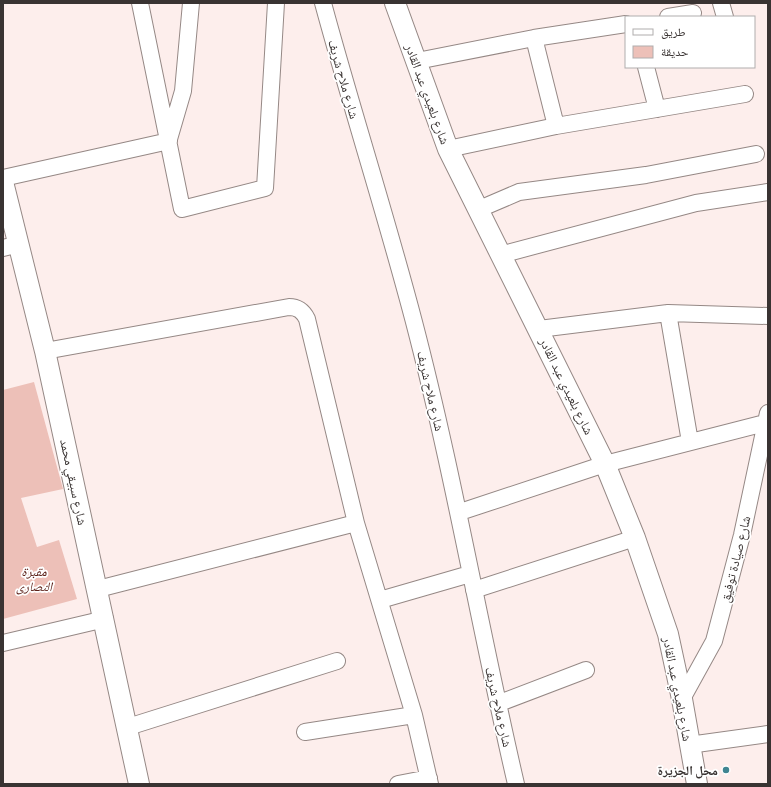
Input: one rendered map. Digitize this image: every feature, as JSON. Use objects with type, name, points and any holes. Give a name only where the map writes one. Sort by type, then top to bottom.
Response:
[{"type":"main road","name":"شارع بلعيدي عبد القادر","points":[[395,3],[448,149],[477,210],[539,329],[605,464],[635,538],[668,634],[682,699],[697,784]]},
{"type":"main road","name":"شارع سبيقي محمد","points":[[3,182],[11,246],[46,351],[105,619],[139,784]]},
{"type":"street","points":[[140,3],[182,209],[265,188],[276,3]]},
{"type":"street","points":[[169,141],[183,91],[191,3]]},
{"type":"street","name":"شارع ملاح شريف","points":[[322,3],[414,321],[460,512],[470,574],[497,704],[516,784]]},
{"type":"street","points":[[721,3],[725,16]]},
{"type":"street","points":[[674,16],[693,13]]},
{"type":"street","points":[[417,61],[534,38],[625,24]]},
{"type":"street","points":[[534,38],[556,126]]},
{"type":"street","points":[[646,68],[657,109]]},
{"type":"street","points":[[448,149],[556,126],[745,94]]},
{"type":"street","points":[[3,178],[169,141]]},
{"type":"street","points":[[477,210],[519,192],[646,176],[756,154]]},
{"type":"street","points":[[500,255],[696,203],[768,192]]},
{"type":"street","points":[[46,351],[288,307],[297,308],[304,313],[307,319],[356,523],[414,715],[430,781],[398,784]]},
{"type":"street","points":[[668,313],[690,442]]},
{"type":"street","points":[[539,329],[668,313],[768,316]]},
{"type":"street","points":[[460,512],[605,464],[690,442],[767,417]]},
{"type":"street","name":"شارع صيادة توفيق","points":[[682,699],[714,641],[742,535],[767,417]]},
{"type":"street","points":[[98,589],[356,523]]},
{"type":"street","points":[[474,590],[635,538]]},
{"type":"street","points":[[380,600],[470,574]]},
{"type":"street","points":[[3,643],[105,619]]},
{"type":"street","points":[[128,727],[337,661]]},
{"type":"street","points":[[497,704],[586,670]]},
{"type":"street","points":[[305,732],[414,715]]},
{"type":"street","points":[[689,745],[768,734]]},
{"type":"green space","name":"مقبرة النصارى","points":[[34,382],[63,489],[21,498],[37,547],[59,540],[77,599],[3,619],[3,390]]},
{"type":"place","name":"محل الجزيرة","points":[[726,770]]}]
